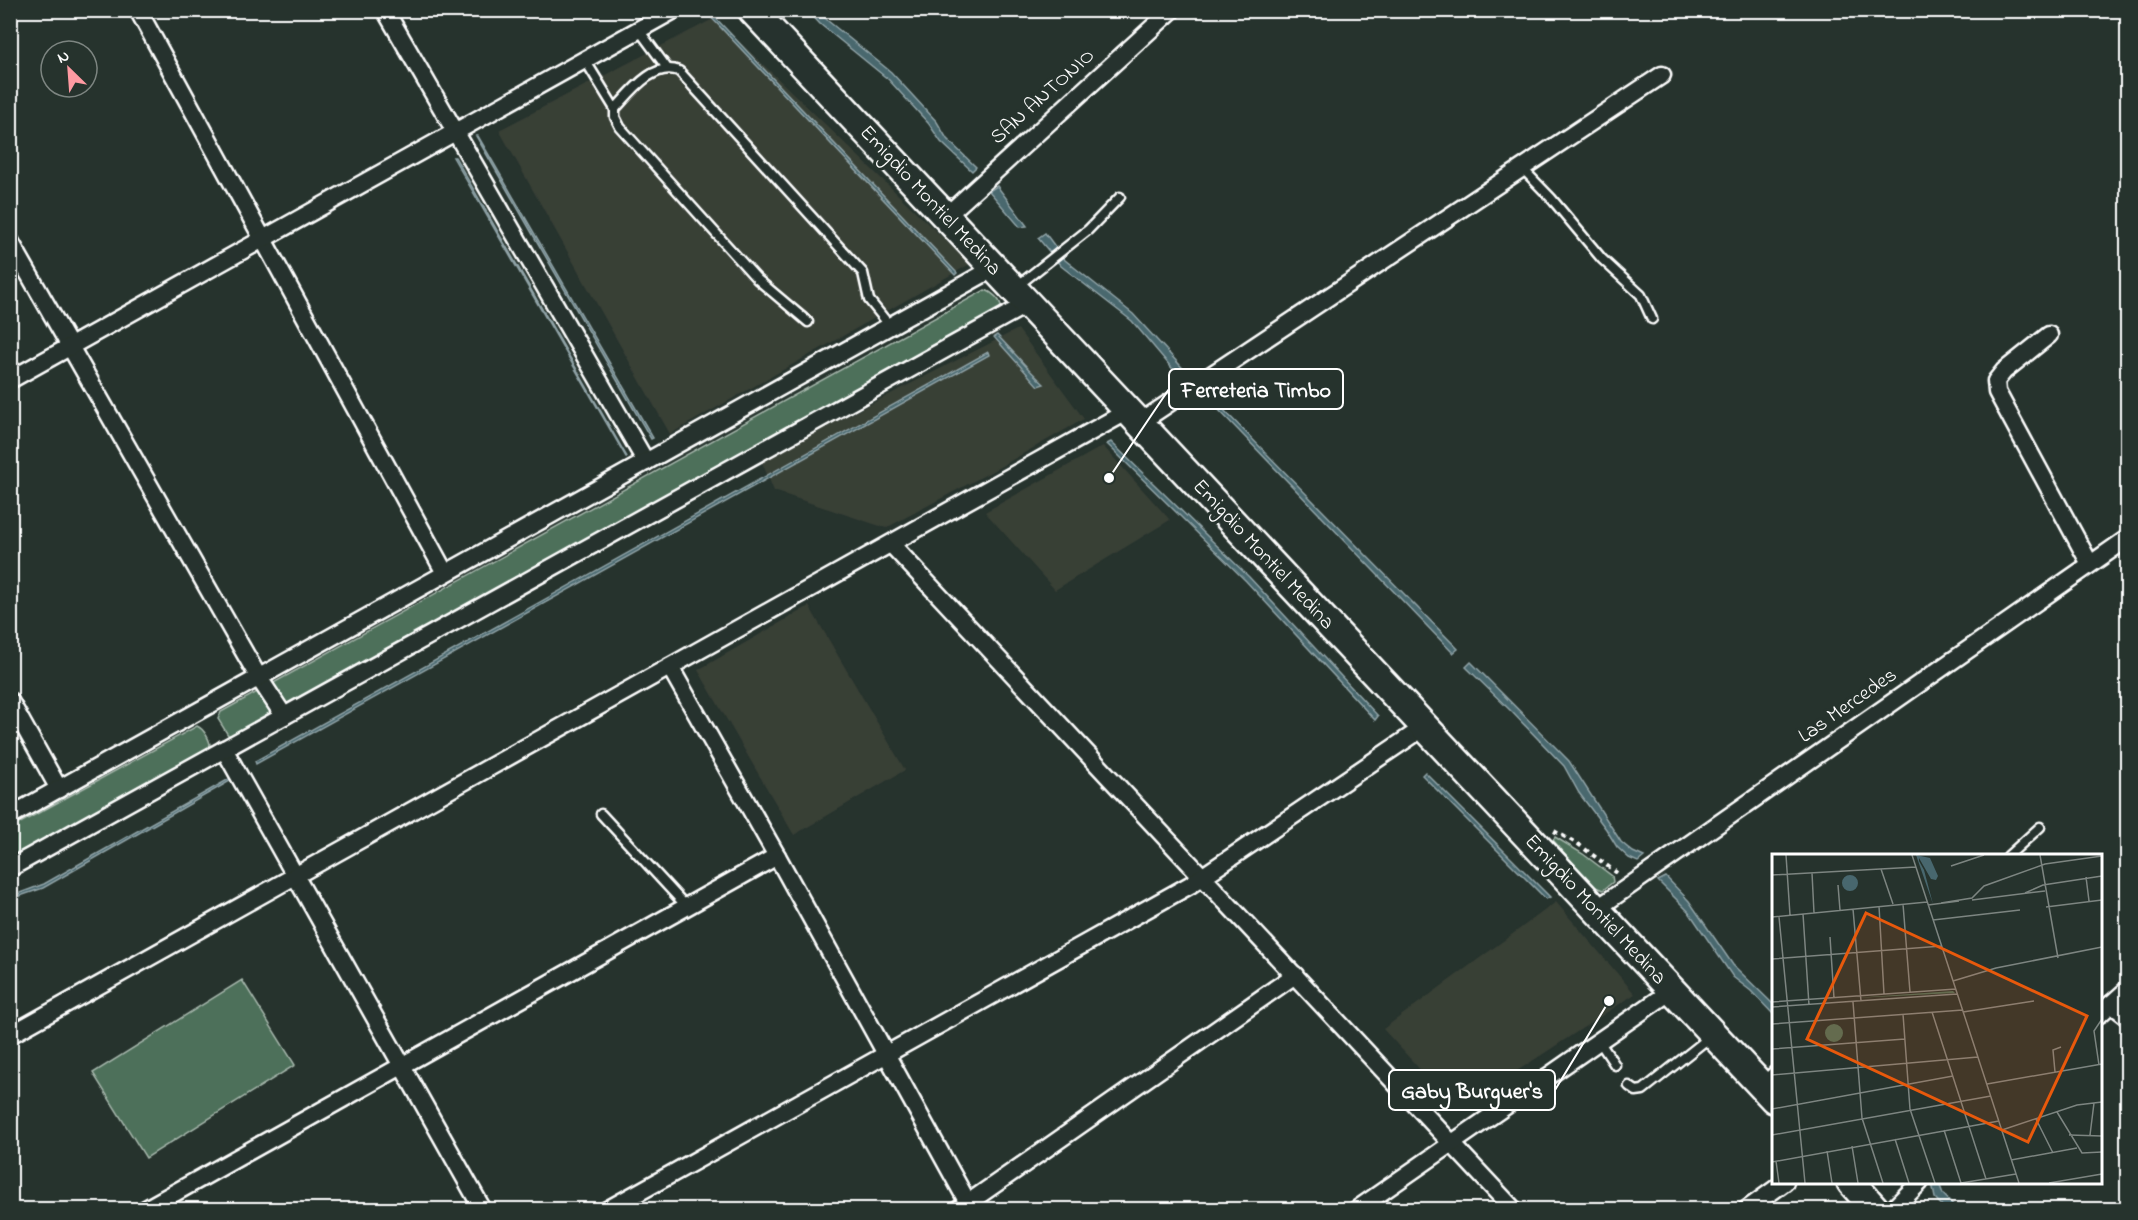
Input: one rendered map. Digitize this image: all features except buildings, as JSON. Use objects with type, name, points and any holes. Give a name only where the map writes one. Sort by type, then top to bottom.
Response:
[{"type":"main road","name":"Emigdio Montiel Medina","points":[[752,10],[1671,991],[1713,1035],[1769,1085]]},
{"type":"main road","points":[[1853,1184],[1876,1209]]},
{"type":"street","points":[[138,10],[446,573]]},
{"type":"street","points":[[385,10],[646,462]]},
{"type":"street","points":[[10,380],[674,10]]},
{"type":"street","name":"SAN ANTONIO","points":[[945,217],[1172,10]]},
{"type":"street","points":[[10,1035],[891,544],[1133,417],[1522,168],[1662,75]]},
{"type":"street","points":[[10,241],[259,678],[284,716]]},
{"type":"street","points":[[10,816],[994,268]]},
{"type":"street","points":[[10,868],[284,716],[1020,296]]},
{"type":"street","points":[[2049,335],[2004,371],[1996,381],[1997,392],[2090,564]]},
{"type":"street","name":"Las Mercedes","points":[[1595,910],[2127,538]]},
{"type":"street","points":[[891,544],[1514,1209]]},
{"type":"street","points":[[670,667],[886,1054],[966,1207],[1295,975]]},
{"type":"street","points":[[10,701],[58,789]]},
{"type":"street","points":[[607,1209],[1203,877],[1424,728]]},
{"type":"street","points":[[224,749],[483,1209]]},
{"type":"street","points":[[144,1209],[777,856]]},
{"type":"street","points":[[2127,989],[2106,1009],[2127,1017]]},
{"type":"street","points":[[1356,1209],[1671,991]]},
{"type":"street","points":[[1746,1209],[1782,1184]]},
{"type":"street","points":[[1892,1209],[1918,1184]]},
{"type":"lane","points":[[639,30],[667,68]]},
{"type":"lane","points":[[585,60],[615,109],[615,117],[620,127],[757,279],[808,322]]},
{"type":"lane","points":[[615,109],[637,85],[649,76],[667,68],[679,71],[863,273],[869,300],[890,326]]},
{"type":"lane","points":[[1522,168],[1551,198],[1602,259],[1641,294],[1652,319]]},
{"type":"lane","points":[[1020,296],[1120,197]]},
{"type":"lane","points":[[602,814],[687,907]]},
{"type":"lane","points":[[2009,854],[2040,826]]},
{"type":"lane","points":[[1629,1086],[1636,1091],[1643,1090],[1713,1035]]},
{"type":"lane","points":[[1599,1041],[1615,1065]]},
{"type":"path","points":[[1548,829],[1559,832],[1578,844],[1625,879],[1637,882]]},
{"type":"shaded area","points":[[715,18],[970,264],[670,434],[499,130]]},
{"type":"shaded area","points":[[1018,329],[1084,419],[886,528],[774,491],[761,460]]},
{"type":"shaded area","points":[[1103,446],[1170,520],[1055,590],[985,512]]},
{"type":"shaded area","points":[[809,606],[905,770],[794,835],[698,670]]},
{"type":"shaded area","points":[[1556,902],[1635,994],[1457,1110],[1383,1029]]},
{"type":"green space","points":[[985,290],[998,299],[1001,304],[999,310],[234,735],[228,735],[218,719],[221,712]]},
{"type":"green space","points":[[197,726],[207,736],[210,748],[11,860],[11,828]]},
{"type":"green space","points":[[1555,837],[1612,876],[1613,882],[1603,890],[1593,886],[1553,840]]},
{"type":"green space","points":[[242,980],[295,1065],[146,1158],[93,1073]]},
{"type":"water","points":[[709,11],[957,273],[955,275],[707,13]]},
{"type":"water","points":[[808,11],[819,11],[828,21],[891,72],[937,122],[947,139],[976,167],[972,171],[941,142],[929,124],[889,80],[820,24]]},
{"type":"water","points":[[476,136],[478,136],[653,438],[651,439]]},
{"type":"water","points":[[453,157],[455,157],[627,457],[626,457]]},
{"type":"water","points":[[997,186],[1027,226],[1020,227],[989,191]]},
{"type":"water","points":[[1045,233],[1065,260],[1133,314],[1189,375],[1182,380],[1132,321],[1061,266],[1038,238]]},
{"type":"water","points":[[997,335],[1044,384],[1038,386],[994,337]]},
{"type":"water","points":[[988,352],[989,355],[256,764],[255,761]]},
{"type":"water","points":[[1216,402],[1458,649],[1453,653],[1214,405]]},
{"type":"water","points":[[1111,442],[1249,577],[1378,716],[1375,720],[1246,581],[1107,444]]},
{"type":"water","points":[[1471,662],[1569,761],[1621,842],[1633,852],[1644,857],[1638,862],[1629,858],[1617,847],[1579,793],[1564,766],[1466,667]]},
{"type":"water","points":[[1425,772],[1550,897],[1546,899],[1422,775]]},
{"type":"water","points":[[229,779],[230,781],[43,888],[17,897],[11,902],[11,898],[44,884]]},
{"type":"water","points":[[1666,877],[1689,901],[1733,965],[1772,1003],[1772,1013],[1751,991],[1733,977],[1689,912],[1658,881]]},
{"type":"water","points":[[1932,1184],[1939,1184],[1943,1194],[1957,1209],[1945,1209],[1935,1198]]},
{"type":"place","name":"Ferreteria Timbo","points":[[1109,478]]},
{"type":"place","name":"Gaby Burguer's","points":[[1609,1001]]}]
